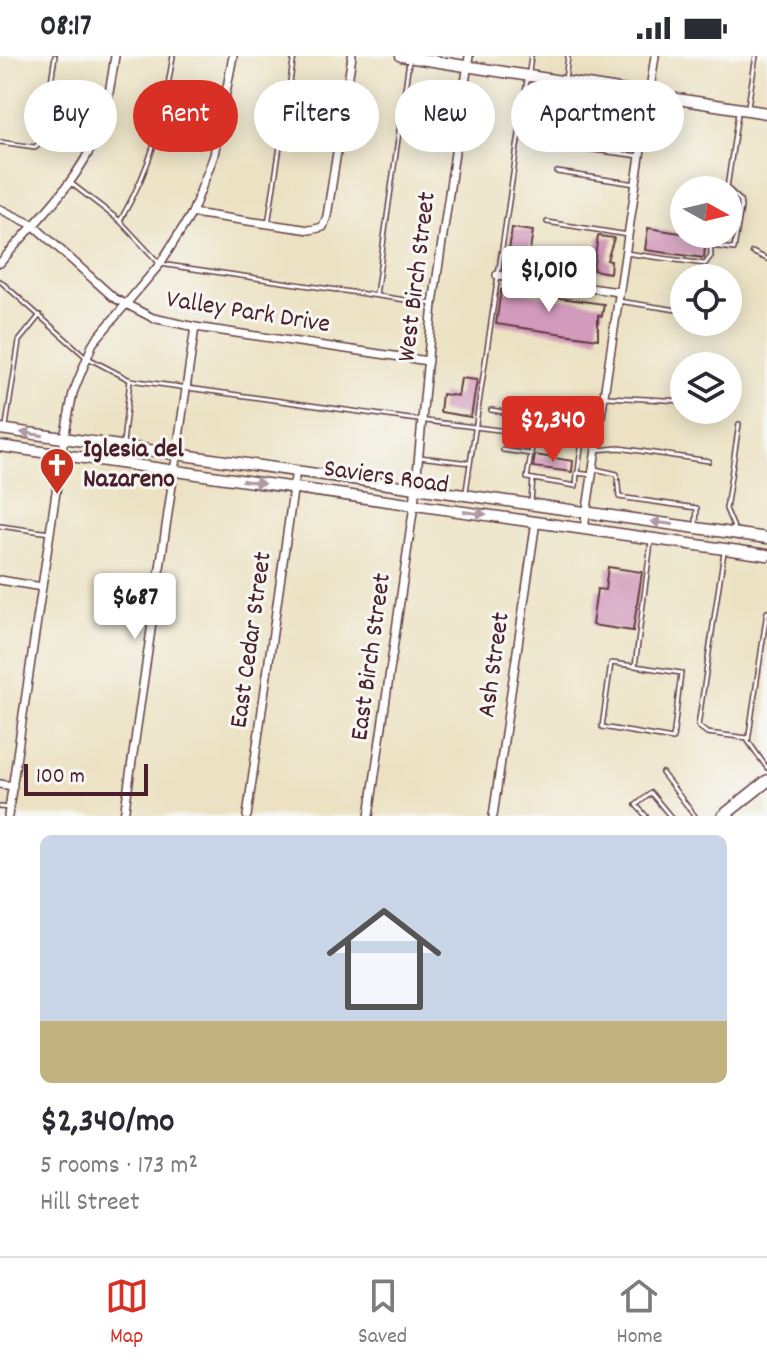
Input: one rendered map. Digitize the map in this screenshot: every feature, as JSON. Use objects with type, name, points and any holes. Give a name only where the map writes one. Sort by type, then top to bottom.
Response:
[{"type":"main road","points":[[407,56],[469,61],[554,80]]},
{"type":"main road","points":[[684,101],[767,113]]},
{"type":"main road","name":"Saviers Road","points":[[3,430],[767,538]]},
{"type":"main road","name":"Saviers Road","points":[[0,446],[767,555]]},
{"type":"main road","points":[[723,816],[767,781]]},
{"type":"street","points":[[0,263],[69,182],[98,133],[115,56]]},
{"type":"street","points":[[6,811],[13,786],[73,393],[86,357],[114,316],[160,264],[192,213],[214,155],[233,56]]},
{"type":"street","points":[[192,213],[320,229],[327,216],[352,56]]},
{"type":"street","points":[[651,80],[655,56]]},
{"type":"street","name":"West Birch Street","points":[[414,505],[433,304],[469,61]]},
{"type":"street","points":[[584,529],[641,152]]},
{"type":"street","name":"Valley Park Drive","points":[[0,209],[33,225],[126,305],[153,318],[195,327],[428,361]]},
{"type":"street","points":[[497,275],[619,292]]},
{"type":"street","points":[[124,816],[195,327]]},
{"type":"street","name":"East Cedar Street","points":[[247,816],[296,470]]},
{"type":"street","name":"East Birch Street","points":[[369,816],[414,505]]},
{"type":"street","name":"Ash Street","points":[[493,816],[536,521]]},
{"type":"street","points":[[0,580],[42,587]]},
{"type":"street","points":[[0,784],[13,786]]},
{"type":"lane","points":[[0,142],[37,147],[42,141],[55,56]]},
{"type":"lane","points":[[120,221],[154,151],[173,56]]},
{"type":"lane","points":[[268,224],[294,56]]},
{"type":"lane","points":[[376,295],[407,56]]},
{"type":"lane","points":[[466,495],[531,56]]},
{"type":"lane","points":[[565,80],[568,56]]},
{"type":"lane","points":[[728,176],[756,56]]},
{"type":"lane","points":[[606,152],[640,156]]},
{"type":"lane","points":[[557,172],[636,184]]},
{"type":"lane","points":[[69,182],[120,221],[160,264],[433,304]]},
{"type":"lane","points":[[547,222],[628,235]]},
{"type":"lane","points":[[625,253],[705,264],[711,256],[711,248]]},
{"type":"lane","points":[[752,252],[767,259]]},
{"type":"lane","points":[[0,281],[86,357],[130,380],[596,442]]},
{"type":"lane","points":[[618,301],[670,309]]},
{"type":"lane","points":[[3,430],[19,341],[40,315]]},
{"type":"lane","points":[[122,446],[130,380]]},
{"type":"lane","points":[[603,396],[670,400]]},
{"type":"lane","points":[[491,410],[549,419],[551,428],[619,448],[709,461]]},
{"type":"lane","points":[[737,533],[726,509],[739,424]]},
{"type":"lane","points":[[533,434],[527,478],[576,486],[582,440]]},
{"type":"lane","points":[[503,450],[531,454]]},
{"type":"lane","points":[[419,457],[470,463]]},
{"type":"lane","points":[[577,473],[617,474],[619,497],[697,508],[695,528]]},
{"type":"lane","points":[[531,505],[533,479]]},
{"type":"lane","points":[[0,526],[50,533]]},
{"type":"lane","points":[[635,666],[651,538]]},
{"type":"lane","points":[[724,548],[698,726],[707,733],[748,738]]},
{"type":"lane","points":[[767,612],[748,738],[751,748],[767,768]]},
{"type":"lane","points":[[611,663],[635,666],[681,673],[673,739],[602,727],[611,663]]},
{"type":"lane","points":[[662,773],[695,816]]},
{"type":"lane","points":[[646,816],[636,805],[651,793],[670,816]]},
{"type":"building","points":[[512,228],[533,231],[528,262],[508,259]]},
{"type":"building","points":[[648,228],[670,231],[670,248],[705,248],[704,258],[645,250]]},
{"type":"building","points":[[598,236],[614,238],[607,260],[611,261],[610,273],[593,270]]},
{"type":"building","points":[[501,290],[604,304],[602,316],[598,315],[598,339],[496,324]]},
{"type":"building","points":[[461,378],[477,380],[471,417],[440,412],[442,394],[458,396]]},
{"type":"building","points":[[535,455],[573,461],[572,472],[533,467]]},
{"type":"building","points":[[608,567],[642,572],[633,631],[592,625],[597,589],[605,590]]},
{"type":"place","name":"Iglesia del Nazareno","points":[[57,496]]}]
